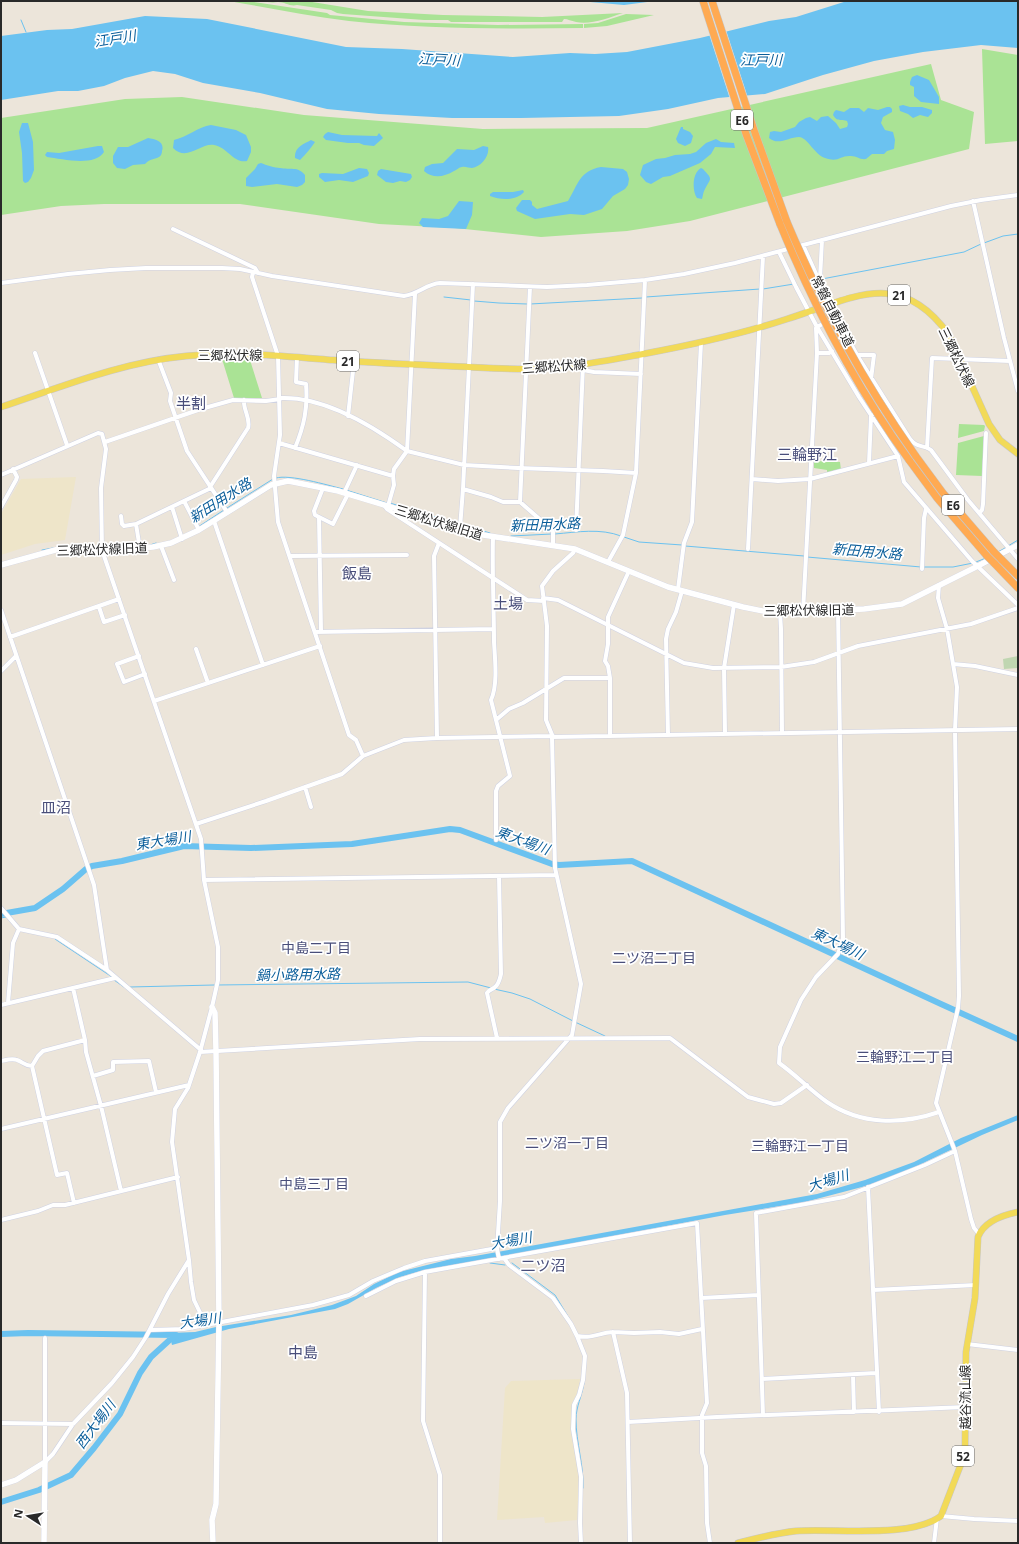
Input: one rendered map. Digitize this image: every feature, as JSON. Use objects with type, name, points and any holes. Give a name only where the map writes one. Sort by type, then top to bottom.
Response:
[{"type":"highway","name":"常磐自動車道","points":[[703,1],[746,134],[777,218],[794,260],[828,330],[888,431],[994,552],[1018,576]]},
{"type":"highway","name":"常磐自動車道","points":[[712,1],[770,177],[812,278],[835,326],[857,366],[895,426],[912,458],[937,498],[987,556],[1018,588]]},
{"type":"main road","name":"三郷松伏線","points":[[1,407],[123,367],[158,360],[217,353],[297,357],[354,362],[469,367],[526,369],[583,367],[701,343],[759,328],[856,296],[877,292],[907,298],[924,307],[940,323],[949,335],[988,424],[1000,440],[1018,454]]},
{"type":"main road","points":[[979,1234],[984,1227],[995,1220],[1018,1212]]},
{"type":"main road","name":"越谷流山線","points":[[939,1517],[964,1454],[966,1344],[976,1285],[977,1245],[979,1234]]},
{"type":"main road","points":[[738,1543],[772,1534],[797,1531],[898,1530],[919,1525],[939,1517]]},
{"type":"street","points":[[1,283],[86,272],[146,268],[222,268],[240,269],[255,273],[404,296],[415,294],[435,283],[530,287],[587,285],[645,280],[704,270],[763,256],[973,201],[1018,195]]},
{"type":"street","points":[[973,201],[1018,391]]},
{"type":"street","points":[[173,229],[181,231],[255,268],[255,273],[252,277],[278,356],[280,399],[279,443],[274,476],[278,522],[349,735],[356,740],[363,756]]},
{"type":"street","points":[[819,280],[822,240]]},
{"type":"street","points":[[803,245],[836,317],[871,379],[912,442],[915,445],[927,448],[1018,560]]},
{"type":"street","points":[[415,294],[407,451],[396,466],[393,476],[394,485],[387,504],[387,510],[527,600],[558,600],[684,663],[713,668],[781,667],[814,662],[858,646],[978,622],[1018,606],[975,564],[904,482],[897,454],[817,327],[779,252]]},
{"type":"street","points":[[748,549],[763,256]]},
{"type":"street","points":[[608,562],[622,537],[636,473],[645,280]]},
{"type":"street","points":[[795,285],[819,280]]},
{"type":"street","points":[[460,526],[472,284]]},
{"type":"street","points":[[520,502],[530,287]]},
{"type":"street","points":[[817,327],[836,317]]},
{"type":"street","points":[[804,612],[817,327]]},
{"type":"street","points":[[668,734],[666,639],[668,629],[676,612],[680,590],[684,545],[692,522],[701,343]]},
{"type":"street","points":[[817,353],[829,353],[832,351]]},
{"type":"street","points":[[35,353],[67,445]]},
{"type":"street","points":[[837,361],[856,353],[874,356],[871,379]]},
{"type":"street","points":[[295,448],[303,429],[308,400],[306,384],[296,382],[297,357]]},
{"type":"street","points":[[927,448],[932,358],[1010,361]]},
{"type":"street","points":[[158,360],[170,393],[170,401],[187,451],[225,510]]},
{"type":"street","points":[[348,416],[354,362]]},
{"type":"street","points":[[576,530],[583,367],[594,372],[641,374]]},
{"type":"street","points":[[105,442],[201,409],[233,400],[308,400],[348,416],[387,436],[407,451],[464,465],[603,470],[636,473]]},
{"type":"street","points":[[121,516],[122,524],[124,526],[136,524],[210,487],[250,424],[243,406],[244,400]]},
{"type":"street","points":[[869,463],[872,416],[887,404]]},
{"type":"street","points":[[1,475],[67,445],[98,433],[102,434],[105,442],[106,449],[101,488],[103,548],[138,656],[196,824],[201,842],[204,880],[218,947],[218,980],[212,1007],[188,1088],[175,1109],[172,1142],[194,1300],[206,1325]]},
{"type":"street","points":[[979,513],[982,510],[983,504],[986,433]]},
{"type":"street","points":[[752,480],[778,481],[810,479],[897,454],[912,442]]},
{"type":"street","points":[[279,443],[393,476]]},
{"type":"street","points":[[323,488],[314,511],[315,515],[333,524],[357,465]]},
{"type":"street","points":[[1,508],[17,477],[14,469]]},
{"type":"street","name":"三郷松伏線旧道","points":[[1,565],[59,549],[161,546],[198,528],[225,510],[275,482],[293,482],[345,492],[493,537],[575,549],[656,583],[758,611],[780,613],[881,607],[902,604],[1008,547],[1018,545]]},
{"type":"street","points":[[463,489],[491,496],[503,502],[520,502],[553,534],[553,545]]},
{"type":"street","points":[[184,501],[198,528]]},
{"type":"street","points":[[172,507],[181,537]]},
{"type":"street","points":[[922,566],[924,518],[926,509]]},
{"type":"street","points":[[319,517],[321,631]]},
{"type":"street","points":[[211,520],[263,665]]},
{"type":"street","points":[[136,524],[140,547]]},
{"type":"street","points":[[493,537],[492,578],[494,693],[491,700],[510,776],[498,786],[496,790],[496,840]]},
{"type":"street","points":[[437,738],[434,556],[439,543]]},
{"type":"street","points":[[161,546],[174,580]]},
{"type":"street","points":[[575,549],[573,553],[553,571],[542,586],[547,626],[546,720],[553,736],[554,865],[581,984],[574,1031],[570,1038],[521,1093],[502,1117],[500,1134],[500,1201],[497,1249],[500,1258],[553,1298],[579,1336],[584,1356],[583,1380],[579,1395],[574,1405],[573,1429],[581,1477],[580,1543]]},
{"type":"street","points":[[290,556],[406,555]]},
{"type":"street","points":[[610,735],[610,678],[608,666],[605,661],[608,644],[607,625],[608,617],[629,571]]},
{"type":"street","points":[[939,585],[938,598],[947,629],[957,687],[956,730],[959,996],[957,1012],[936,1103],[954,1150],[971,1219],[974,1228],[979,1234]]},
{"type":"street","points":[[10,637],[119,599]]},
{"type":"street","points":[[725,733],[724,668],[734,605]]},
{"type":"street","points":[[99,607],[104,622],[125,615]]},
{"type":"street","points":[[1,610],[90,870],[96,891],[107,970]]},
{"type":"street","points":[[838,610],[843,938],[836,956],[816,977],[800,1000],[779,1051],[779,1063],[837,1108],[872,1120],[911,1120],[939,1112]]},
{"type":"street","points":[[780,613],[782,733]]},
{"type":"street","points":[[315,632],[494,628]]},
{"type":"street","points":[[154,701],[320,646]]},
{"type":"street","points":[[196,649],[208,683]]},
{"type":"street","points":[[1,671],[16,656]]},
{"type":"street","points":[[138,656],[118,664],[124,682],[145,674]]},
{"type":"street","points":[[953,664],[1018,675]]},
{"type":"street","points":[[496,720],[509,709],[523,703],[564,678],[610,678]]},
{"type":"street","points":[[196,824],[342,774],[363,756],[404,740],[437,738],[1018,729]]},
{"type":"street","points":[[305,787],[311,807]]},
{"type":"street","points":[[204,880],[556,875]]},
{"type":"street","points":[[497,1038],[487,993],[499,982],[501,974],[499,876]]},
{"type":"street","points":[[2,909],[19,929],[57,938],[107,970],[200,1051],[420,1039],[670,1038],[748,1097],[774,1104],[781,1103],[807,1085]]},
{"type":"street","points":[[8,1003],[14,943],[19,929]]},
{"type":"street","points":[[1,1005],[115,978]]},
{"type":"street","points":[[73,988],[85,1040],[86,1052],[101,1106],[121,1191]]},
{"type":"street","points":[[212,1007],[215,1012],[216,1051],[219,1323],[216,1504],[212,1520],[213,1543]]},
{"type":"street","points":[[74,1202],[67,1173],[58,1175],[32,1066],[43,1051],[85,1040]]},
{"type":"street","points":[[1,1061],[12,1059],[17,1060],[24,1065],[32,1066]]},
{"type":"street","points":[[93,1076],[113,1070],[113,1062],[148,1062],[156,1092]]},
{"type":"street","points":[[1,1129],[189,1084]]},
{"type":"street","points":[[763,1415],[756,1213],[844,1197],[954,1150]]},
{"type":"street","points":[[1,1220],[38,1211],[52,1205],[74,1202],[178,1177]]},
{"type":"street","points":[[868,1187],[879,1412]]},
{"type":"street","points":[[366,1296],[396,1281],[425,1272],[697,1223],[707,1403],[702,1418],[702,1453],[706,1466],[707,1523],[710,1543]]},
{"type":"street","points":[[150,1330],[184,1329],[270,1314],[333,1300],[349,1294],[398,1269],[425,1261],[497,1249]]},
{"type":"street","points":[[1,1485],[16,1480],[45,1462],[53,1454],[73,1424],[112,1383],[133,1356],[146,1337],[168,1294],[189,1260]]},
{"type":"street","points":[[425,1272],[423,1421],[440,1475],[440,1543]]},
{"type":"street","points":[[873,1290],[976,1285]]},
{"type":"street","points":[[701,1298],[759,1295]]},
{"type":"street","points":[[579,1336],[589,1338],[601,1333],[612,1332],[660,1332],[679,1334],[702,1329]]},
{"type":"street","points":[[612,1332],[627,1392],[630,1543]]},
{"type":"street","points":[[44,1543],[45,1338]]},
{"type":"street","points":[[966,1344],[1018,1350]]},
{"type":"street","points":[[762,1379],[876,1374]]},
{"type":"street","points":[[853,1375],[854,1412]]},
{"type":"street","points":[[628,1422],[966,1407]]},
{"type":"street","points":[[1,1423],[73,1424]]},
{"type":"street","points":[[934,1543],[939,1517],[1018,1521]]},
{"type":"shaded area","points":[[76,477],[65,540],[35,544],[1,555],[1,514],[21,479]]},
{"type":"shaded area","points":[[580,1379],[578,1392],[572,1403],[571,1430],[579,1476],[577,1520],[545,1523],[544,1517],[497,1520],[505,1388],[511,1381]]},
{"type":"green space","points":[[229,1],[247,1],[327,13],[330,15],[404,22],[498,25],[583,24],[583,28],[466,28],[378,24],[319,17]]},
{"type":"green space","points":[[261,1],[306,1],[368,11],[443,15],[542,17],[623,13],[588,23],[576,22],[567,19],[564,19],[562,22],[451,22],[448,20],[424,20],[343,14],[331,10],[292,5],[281,2]]},
{"type":"green space","points":[[626,14],[654,15],[607,26],[584,28],[584,24],[598,23]]},
{"type":"green space","points":[[982,49],[1018,55],[1018,141],[985,144]]},
{"type":"green space","points":[[931,64],[941,100],[974,112],[969,149],[690,221],[627,231],[541,237],[455,228],[379,224],[240,204],[104,204],[61,206],[1,215],[1,118],[125,99],[182,97],[304,115],[483,129],[647,128]]},
{"type":"green space","points":[[222,359],[250,360],[262,398],[234,398]]},
{"type":"green space","points":[[959,424],[985,426],[984,431],[958,438]]},
{"type":"green space","points":[[984,436],[982,476],[956,475],[958,443]]},
{"type":"green space","points":[[814,461],[840,462],[841,470],[827,473],[827,470],[814,468]]},
{"type":"green space","points":[[1018,656],[1018,668],[1004,669],[1003,659]]},
{"type":"water","points":[[579,1],[655,1],[624,5]]},
{"type":"water","name":"江戸川","points":[[847,1],[1018,1],[1018,48],[981,45],[923,52],[874,61],[823,75],[765,94],[718,98],[668,109],[619,116],[452,118],[379,114],[327,109],[260,93],[203,83],[175,74],[153,71],[125,78],[104,86],[78,91],[58,91],[1,100],[1,36],[47,30],[72,29],[145,16],[207,19],[346,47],[402,49],[513,57],[570,53],[595,54],[627,52],[700,38],[769,21],[796,17]]},
{"type":"water","points":[[917,75],[929,80],[939,97],[939,104],[921,102],[914,96],[914,87],[910,85],[910,82],[912,77]]},
{"type":"water","points":[[903,105],[910,107],[922,107],[932,110],[932,113],[928,117],[920,115],[913,118],[900,111],[899,106]]},
{"type":"water","points":[[887,107],[892,109],[892,112],[883,117],[881,123],[885,130],[893,132],[895,140],[894,149],[887,151],[884,154],[872,154],[866,159],[847,156],[833,160],[821,156],[802,138],[795,137],[776,141],[769,138],[770,132],[781,132],[795,127],[799,122],[810,117],[817,121],[821,117],[828,116],[840,129],[847,127],[847,121],[838,120],[833,115],[836,110],[844,112],[850,108],[859,108],[864,112],[868,108],[878,110]]},
{"type":"water","points":[[22,123],[28,123],[33,142],[34,170],[31,178],[25,183],[23,181],[22,153],[19,132]]},
{"type":"water","points":[[211,125],[236,130],[246,135],[251,147],[251,152],[247,161],[238,160],[219,146],[214,145],[209,145],[188,153],[178,152],[173,148],[174,140]]},
{"type":"water","points":[[681,127],[690,132],[693,136],[691,143],[685,146],[678,143],[676,139]]},
{"type":"water","points":[[328,132],[342,135],[377,136],[379,133],[383,138],[374,146],[364,145],[359,143],[326,140],[323,137]]},
{"type":"water","points":[[148,138],[157,140],[161,143],[163,148],[160,157],[150,160],[145,164],[133,165],[125,169],[117,168],[113,163],[113,156],[118,147],[128,147]]},
{"type":"water","points":[[716,139],[721,142],[734,143],[735,148],[715,147],[711,154],[700,163],[670,176],[663,177],[651,184],[646,182],[640,175],[643,165],[656,159],[696,152],[706,143]]},
{"type":"water","points":[[311,140],[315,142],[300,160],[295,158],[296,151]]},
{"type":"water","points":[[102,146],[104,152],[100,157],[86,161],[47,157],[45,155],[47,152],[59,153]]},
{"type":"water","points":[[483,146],[488,147],[488,154],[479,166],[472,168],[461,167],[446,175],[439,176],[427,174],[424,171],[425,167],[432,164],[443,163],[457,149],[474,150]]},
{"type":"water","points":[[261,163],[276,168],[300,170],[305,175],[305,182],[297,187],[277,184],[252,187],[246,186],[246,178],[258,164]]},
{"type":"water","points":[[601,167],[623,169],[627,172],[629,179],[628,185],[625,189],[613,196],[602,209],[584,215],[570,214],[535,219],[517,211],[516,208],[522,200],[530,200],[532,205],[537,209],[568,201],[577,184],[584,175]]},
{"type":"water","points":[[359,168],[367,169],[369,173],[368,176],[353,182],[339,180],[325,182],[319,177],[319,174],[322,173],[343,174]]},
{"type":"water","points":[[701,168],[710,177],[702,199],[697,198],[694,191],[694,178],[698,170]]},
{"type":"water","points":[[381,169],[411,174],[412,177],[406,182],[386,182],[377,175],[378,171]]},
{"type":"water","points":[[523,190],[524,192],[521,195],[508,199],[490,196],[493,192],[513,192]]},
{"type":"water","points":[[459,201],[473,202],[472,215],[466,229],[423,227],[419,223],[422,218],[439,219],[448,216]]},
{"type":"water","points":[[1018,1115],[1018,1120],[982,1135],[898,1175],[862,1187],[805,1202],[725,1215],[424,1270],[400,1277],[376,1288],[348,1304],[335,1309],[229,1329],[172,1345],[169,1333],[195,1332],[216,1327],[291,1315],[332,1305],[356,1296],[374,1284],[399,1272],[451,1259],[475,1256],[817,1194],[865,1180],[914,1162],[961,1138]]},
{"type":"pier","points":[[726,30],[748,98],[730,99],[709,34]]},
{"type":"waterway","points":[[21,20],[26,32]]},
{"type":"waterway","points":[[984,243],[1003,236],[1018,234]]},
{"type":"waterway","points":[[822,279],[964,252],[981,244]]},
{"type":"waterway","points":[[763,289],[794,284]]},
{"type":"waterway","points":[[646,297],[760,289]]},
{"type":"waterway","points":[[444,297],[471,300]]},
{"type":"waterway","points":[[530,304],[642,298]]},
{"type":"waterway","points":[[474,301],[527,304]]},
{"type":"waterway","name":"新田用水路","points":[[276,478],[290,477],[343,489]]},
{"type":"waterway","name":"新田用水路","points":[[227,508],[273,479]]},
{"type":"waterway","name":"新田用水路","points":[[346,490],[387,503]]},
{"type":"waterway","name":"新田用水路","points":[[390,503],[458,524]]},
{"type":"waterway","name":"新田用水路","points":[[198,527],[224,510]]},
{"type":"waterway","name":"新田用水路","points":[[463,525],[490,533]]},
{"type":"waterway","name":"新田用水路","points":[[555,534],[597,531],[621,536]]},
{"type":"waterway","name":"新田用水路","points":[[511,536],[552,534]]},
{"type":"waterway","name":"新田用水路","points":[[624,537],[639,542],[682,545]]},
{"type":"waterway","name":"新田用水路","points":[[1008,546],[1018,540]]},
{"type":"waterway","name":"新田用水路","points":[[150,545],[156,543]]},
{"type":"waterway","name":"新田用水路","points":[[68,546],[79,545]]},
{"type":"waterway","name":"新田用水路","points":[[685,546],[804,556]]},
{"type":"waterway","name":"新田用水路","points":[[42,550],[53,548]]},
{"type":"waterway","name":"新田用水路","points":[[998,552],[1005,548]]},
{"type":"waterway","name":"新田用水路","points":[[807,557],[921,567]]},
{"type":"waterway","name":"新田用水路","points":[[976,562],[986,558]]},
{"type":"waterway","name":"新田用水路","points":[[924,567],[953,567],[973,563]]},
{"type":"waterway","name":"東大場川","points":[[1,914],[35,908],[63,889],[86,869],[92,866],[122,861],[184,846],[251,848],[352,844],[450,829],[460,830],[552,864],[559,865],[632,861],[1018,1039]]},
{"type":"waterway","name":"鍋小路用水路","points":[[1,918],[6,917]]},
{"type":"waterway","name":"鍋小路用水路","points":[[55,939],[112,977]]},
{"type":"waterway","name":"鍋小路用水路","points":[[114,980],[124,987]]},
{"type":"waterway","name":"鍋小路用水路","points":[[217,985],[468,982],[491,988]]},
{"type":"waterway","name":"鍋小路用水路","points":[[130,987],[214,985]]},
{"type":"waterway","name":"鍋小路用水路","points":[[494,989],[530,999],[573,1021]]},
{"type":"waterway","name":"鍋小路用水路","points":[[575,1022],[605,1036]]},
{"type":"waterway","points":[[490,1263],[505,1265]]},
{"type":"waterway","points":[[512,1263],[555,1295],[569,1318]]},
{"type":"waterway","name":"大場川","points":[[1,1334],[176,1335]]},
{"type":"waterway","name":"西大場川","points":[[1,1502],[39,1490],[71,1475],[120,1414],[140,1373],[151,1357],[174,1336],[177,1336]]},
{"type":"waterway","points":[[583,1488],[576,1419],[584,1383]]},
{"type":"district","name":"半割","points":[[191,403]]},
{"type":"district","name":"三輪野江","points":[[807,454]]},
{"type":"district","name":"飯島","points":[[357,573]]},
{"type":"district","name":"土場","points":[[508,603]]},
{"type":"district","name":"皿沼","points":[[56,807]]},
{"type":"district","name":"中島二丁目","points":[[316,947]]},
{"type":"district","name":"二ツ沼二丁目","points":[[654,957]]},
{"type":"district","name":"三輪野江二丁目","points":[[905,1056]]},
{"type":"district","name":"二ツ沼一丁目","points":[[567,1142]]},
{"type":"district","name":"三輪野江一丁目","points":[[800,1145]]},
{"type":"district","name":"中島三丁目","points":[[314,1183]]},
{"type":"district","name":"二ツ沼","points":[[543,1265]]},
{"type":"district","name":"中島","points":[[303,1352]]}]
